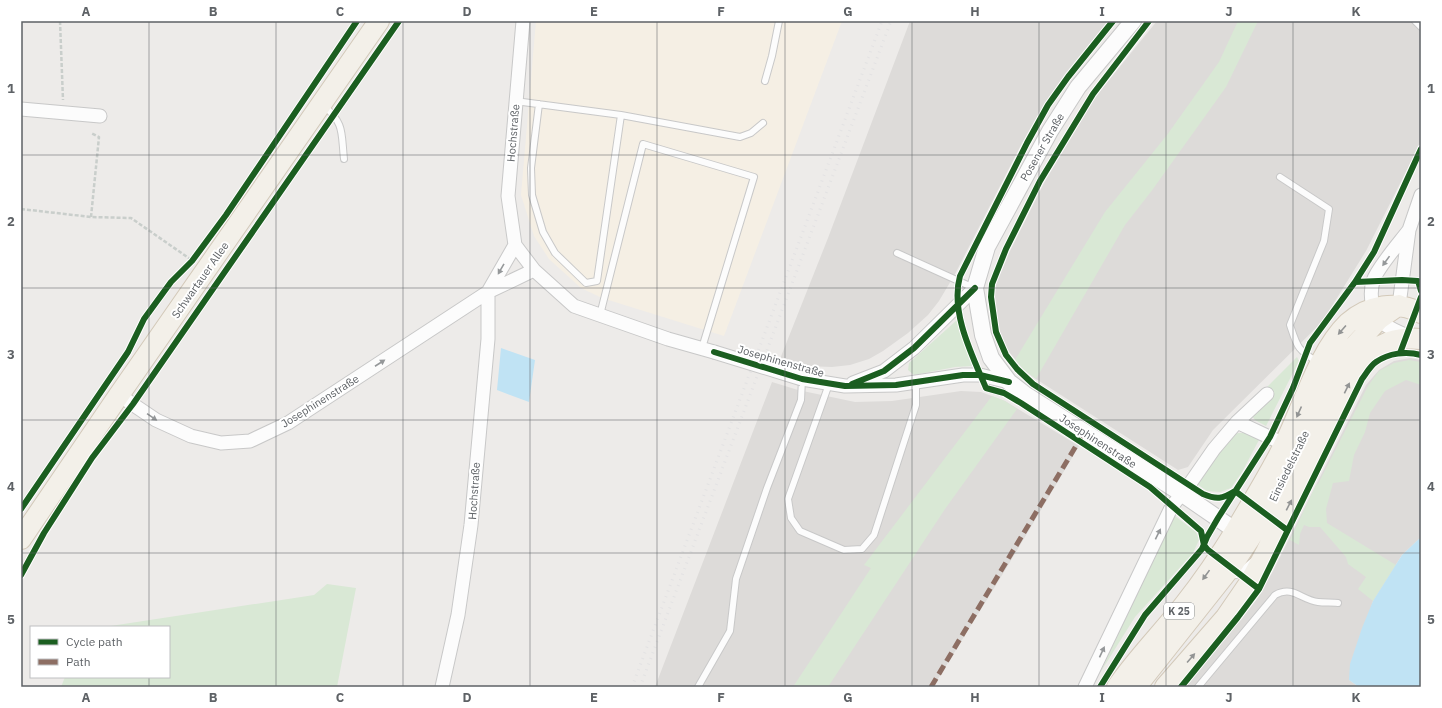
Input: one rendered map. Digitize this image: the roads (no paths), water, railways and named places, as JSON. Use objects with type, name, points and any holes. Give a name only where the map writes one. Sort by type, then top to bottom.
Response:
[{"type":"main road","name":"Schwartauer Allee","points":[[21,539],[119,395],[198,262],[322,104],[379,21]]},
{"type":"main road","name":"K 25","points":[[1376,313],[1399,305],[1421,313]]},
{"type":"main road","name":"Einsiedelstraße","points":[[1117,687],[1127,672],[1184,605],[1218,558],[1242,535],[1279,487],[1327,369],[1333,341],[1359,314],[1376,313]]},
{"type":"main road","name":"Einsiedelstraße","points":[[1174,684],[1226,617],[1250,582],[1353,376],[1364,359],[1376,348],[1384,344],[1395,340],[1417,339]]},
{"type":"main road","name":"Einsiedelstraße","points":[[1136,687],[1231,568],[1242,535],[1284,444],[1327,369]]},
{"type":"street","name":"Hochstraße","points":[[515,246],[508,196],[523,21]]},
{"type":"street","name":"Posener Straße","points":[[1009,382],[991,358],[983,334],[975,288],[987,247],[1050,131],[1078,87],[1133,21]]},
{"type":"street","points":[[21,109],[100,116]]},
{"type":"street","points":[[1399,305],[1409,230],[1421,195]]},
{"type":"street","points":[[1376,313],[1372,297],[1374,281],[1378,272],[1409,230]]},
{"type":"street","points":[[515,246],[534,270],[488,292],[515,246]]},
{"type":"street","name":"Josephinenstraße","points":[[534,270],[574,306],[668,338],[802,379],[845,386],[896,385],[980,375],[1009,382],[1026,395],[1181,493],[1266,552]]},
{"type":"street","name":"Posener Straße","points":[[845,386],[884,371],[914,348],[975,288]]},
{"type":"street","name":"Hochstraße","points":[[442,687],[458,615],[471,525],[488,339],[488,292]]},
{"type":"street","name":"Josephinenstraße","points":[[119,395],[156,420],[191,436],[221,443],[250,441],[288,423],[488,292]]},
{"type":"street","name":"Einsiedelstraße","points":[[1376,313],[1385,325],[1417,339]]},
{"type":"street","points":[[1085,687],[1172,506],[1189,485],[1214,449],[1237,422],[1267,394]]},
{"type":"street","name":"Einsiedelstraße","points":[[1237,422],[1284,444]]},
{"type":"lane","points":[[765,81],[779,21]]},
{"type":"lane","points":[[1415,21],[1421,27]]},
{"type":"lane","points":[[515,101],[621,115],[740,137],[751,133],[763,123]]},
{"type":"lane","points":[[322,104],[334,114],[341,125],[344,159]]},
{"type":"lane","points":[[538,104],[530,168],[532,195],[543,232],[555,253],[586,283],[597,280],[621,115]]},
{"type":"lane","points":[[600,315],[643,144],[754,177],[708,350]]},
{"type":"lane","points":[[1280,177],[1329,210],[1324,241],[1290,325],[1297,346],[1306,355],[1327,369]]},
{"type":"lane","points":[[898,253],[975,288]]},
{"type":"lane","points":[[698,687],[730,631],[736,579],[767,488],[801,400],[802,379]]},
{"type":"lane","points":[[829,384],[788,499],[791,518],[800,531],[844,550],[862,549],[874,535],[916,405],[916,382]]},
{"type":"lane","points":[[1231,582],[1238,573],[1266,552]]},
{"type":"lane","points":[[1198,687],[1276,595],[1283,591],[1291,592],[1317,602],[1338,602]]},
{"type":"lane","points":[[1140,687],[1169,656]]},
{"type":"water","points":[[501,348],[535,360],[529,402],[497,390]]},
{"type":"water","points":[[1421,537],[1421,687],[1359,687],[1349,680],[1350,664],[1373,601],[1402,555]]},
{"type":"railway","points":[[632,687],[882,21]]},
{"type":"railway","points":[[640,687],[891,21]]}]
